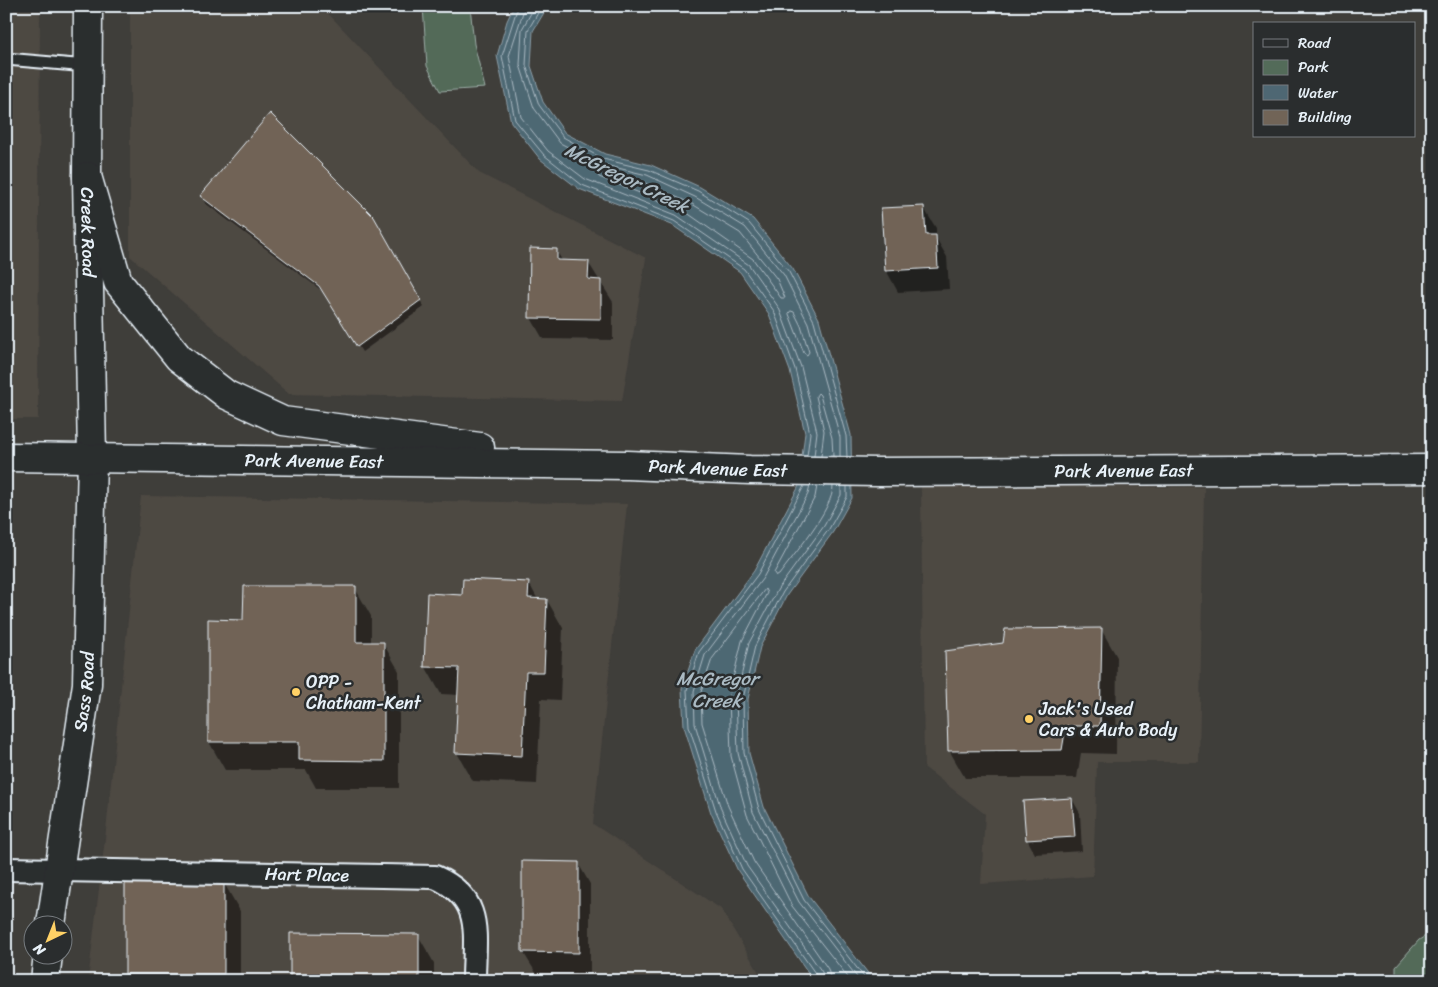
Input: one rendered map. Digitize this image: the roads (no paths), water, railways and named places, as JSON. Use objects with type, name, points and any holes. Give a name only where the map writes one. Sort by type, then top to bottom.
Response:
[{"type":"main road","name":"Creek Road","points":[[88,6],[87,176],[92,457]]},
{"type":"main road","points":[[87,176],[118,282],[178,358],[227,395],[283,421],[394,437],[628,464]]},
{"type":"main road","name":"Park Avenue East","points":[[6,457],[628,464],[750,470],[878,472],[1432,469]]},
{"type":"main road","name":"Sass Road","points":[[52,914],[87,684],[92,457]]},
{"type":"main road","points":[[44,981],[47,964]]},
{"type":"street","name":"Hart Place","points":[[6,869],[435,877],[452,886],[471,907],[474,927],[474,981]]},
{"type":"lane","points":[[6,59],[87,66]]},
{"type":"water","name":"McGregor Creek","points":[[514,6],[548,6],[533,31],[531,66],[543,102],[565,133],[605,154],[651,165],[700,187],[753,219],[793,269],[819,319],[851,435],[852,498],[833,532],[787,595],[760,647],[748,699],[749,753],[764,807],[809,897],[874,981],[814,981],[738,871],[711,813],[684,726],[682,689],[695,650],[754,571],[798,488],[805,433],[790,371],[769,314],[740,272],[672,225],[579,189],[540,159],[511,122],[497,56],[507,21]]},
{"type":"place","name":"OPP - Chatham-Kent","points":[[296,692]]},
{"type":"place","name":"Jack's Used Cars & Auto Body","points":[[1029,719]]}]
